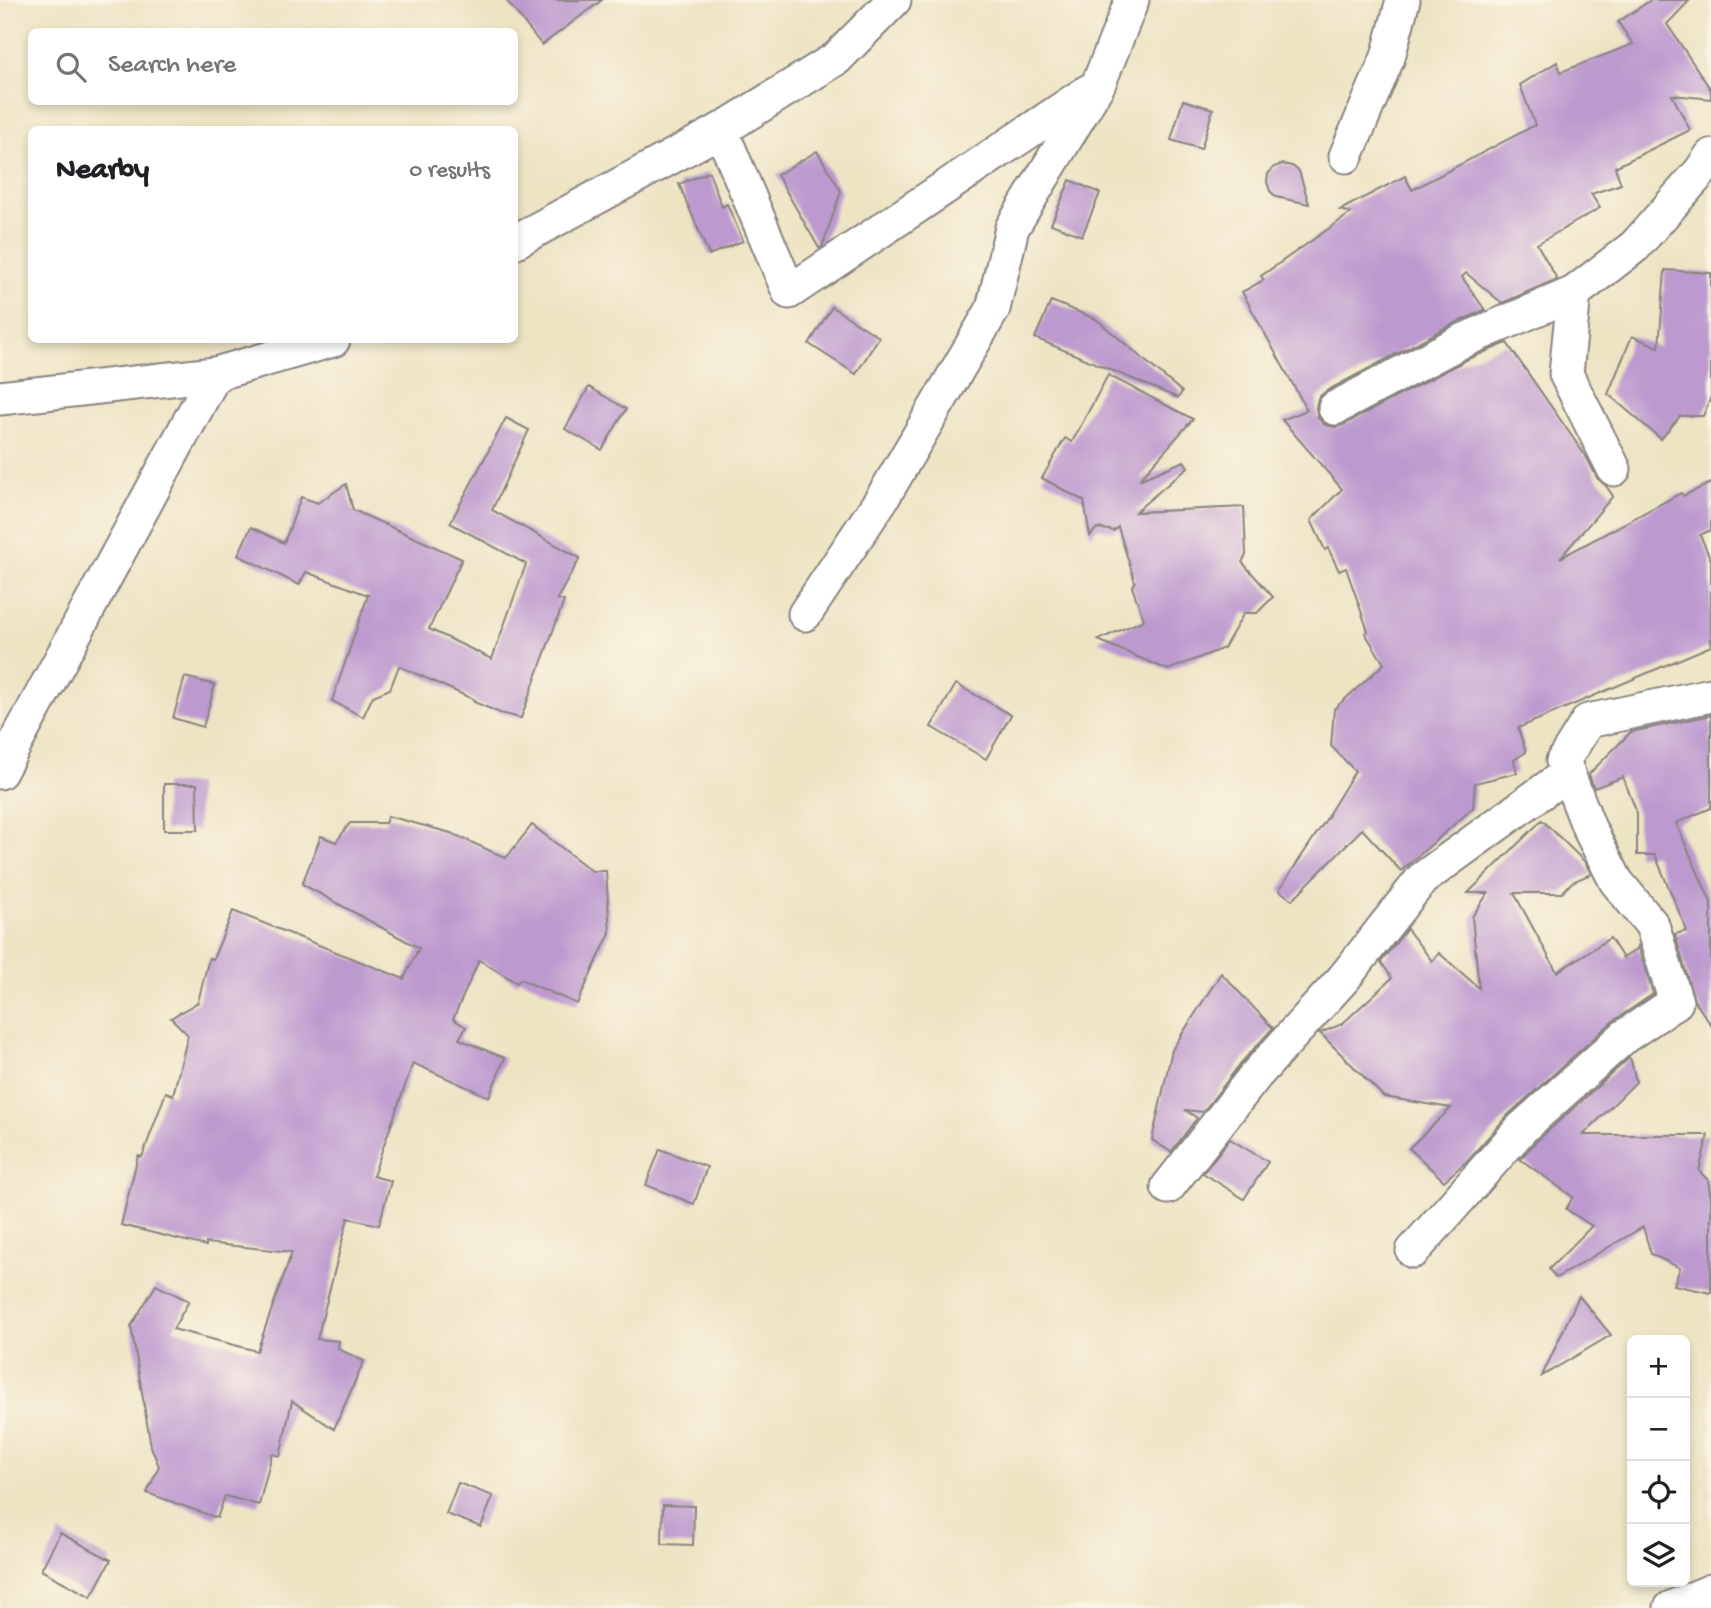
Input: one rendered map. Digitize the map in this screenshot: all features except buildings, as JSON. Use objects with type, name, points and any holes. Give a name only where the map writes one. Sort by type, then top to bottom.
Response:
[{"type":"street","points":[[518,240],[721,130],[837,58],[894,0]]},
{"type":"street","points":[[805,614],[883,497],[993,309],[1012,228],[1098,85],[1132,0]]},
{"type":"street","points":[[1346,156],[1388,57],[1403,0]]},
{"type":"street","points":[[721,130],[789,292],[1098,85]]},
{"type":"street","points":[[1335,408],[1460,342],[1574,293],[1635,246],[1711,156]]},
{"type":"street","points":[[1574,293],[1566,374],[1614,469]]},
{"type":"street","points":[[0,398],[215,374],[323,343]]},
{"type":"street","points":[[0,772],[215,374]]},
{"type":"street","points":[[1413,1251],[1522,1128],[1625,1036],[1676,1002],[1653,925],[1616,881],[1589,828],[1563,761],[1588,721],[1711,695]]},
{"type":"street","points":[[1168,1187],[1255,1076],[1343,978],[1422,880],[1568,774]]},
{"type":"street","points":[[1671,1608],[1711,1591]]}]
